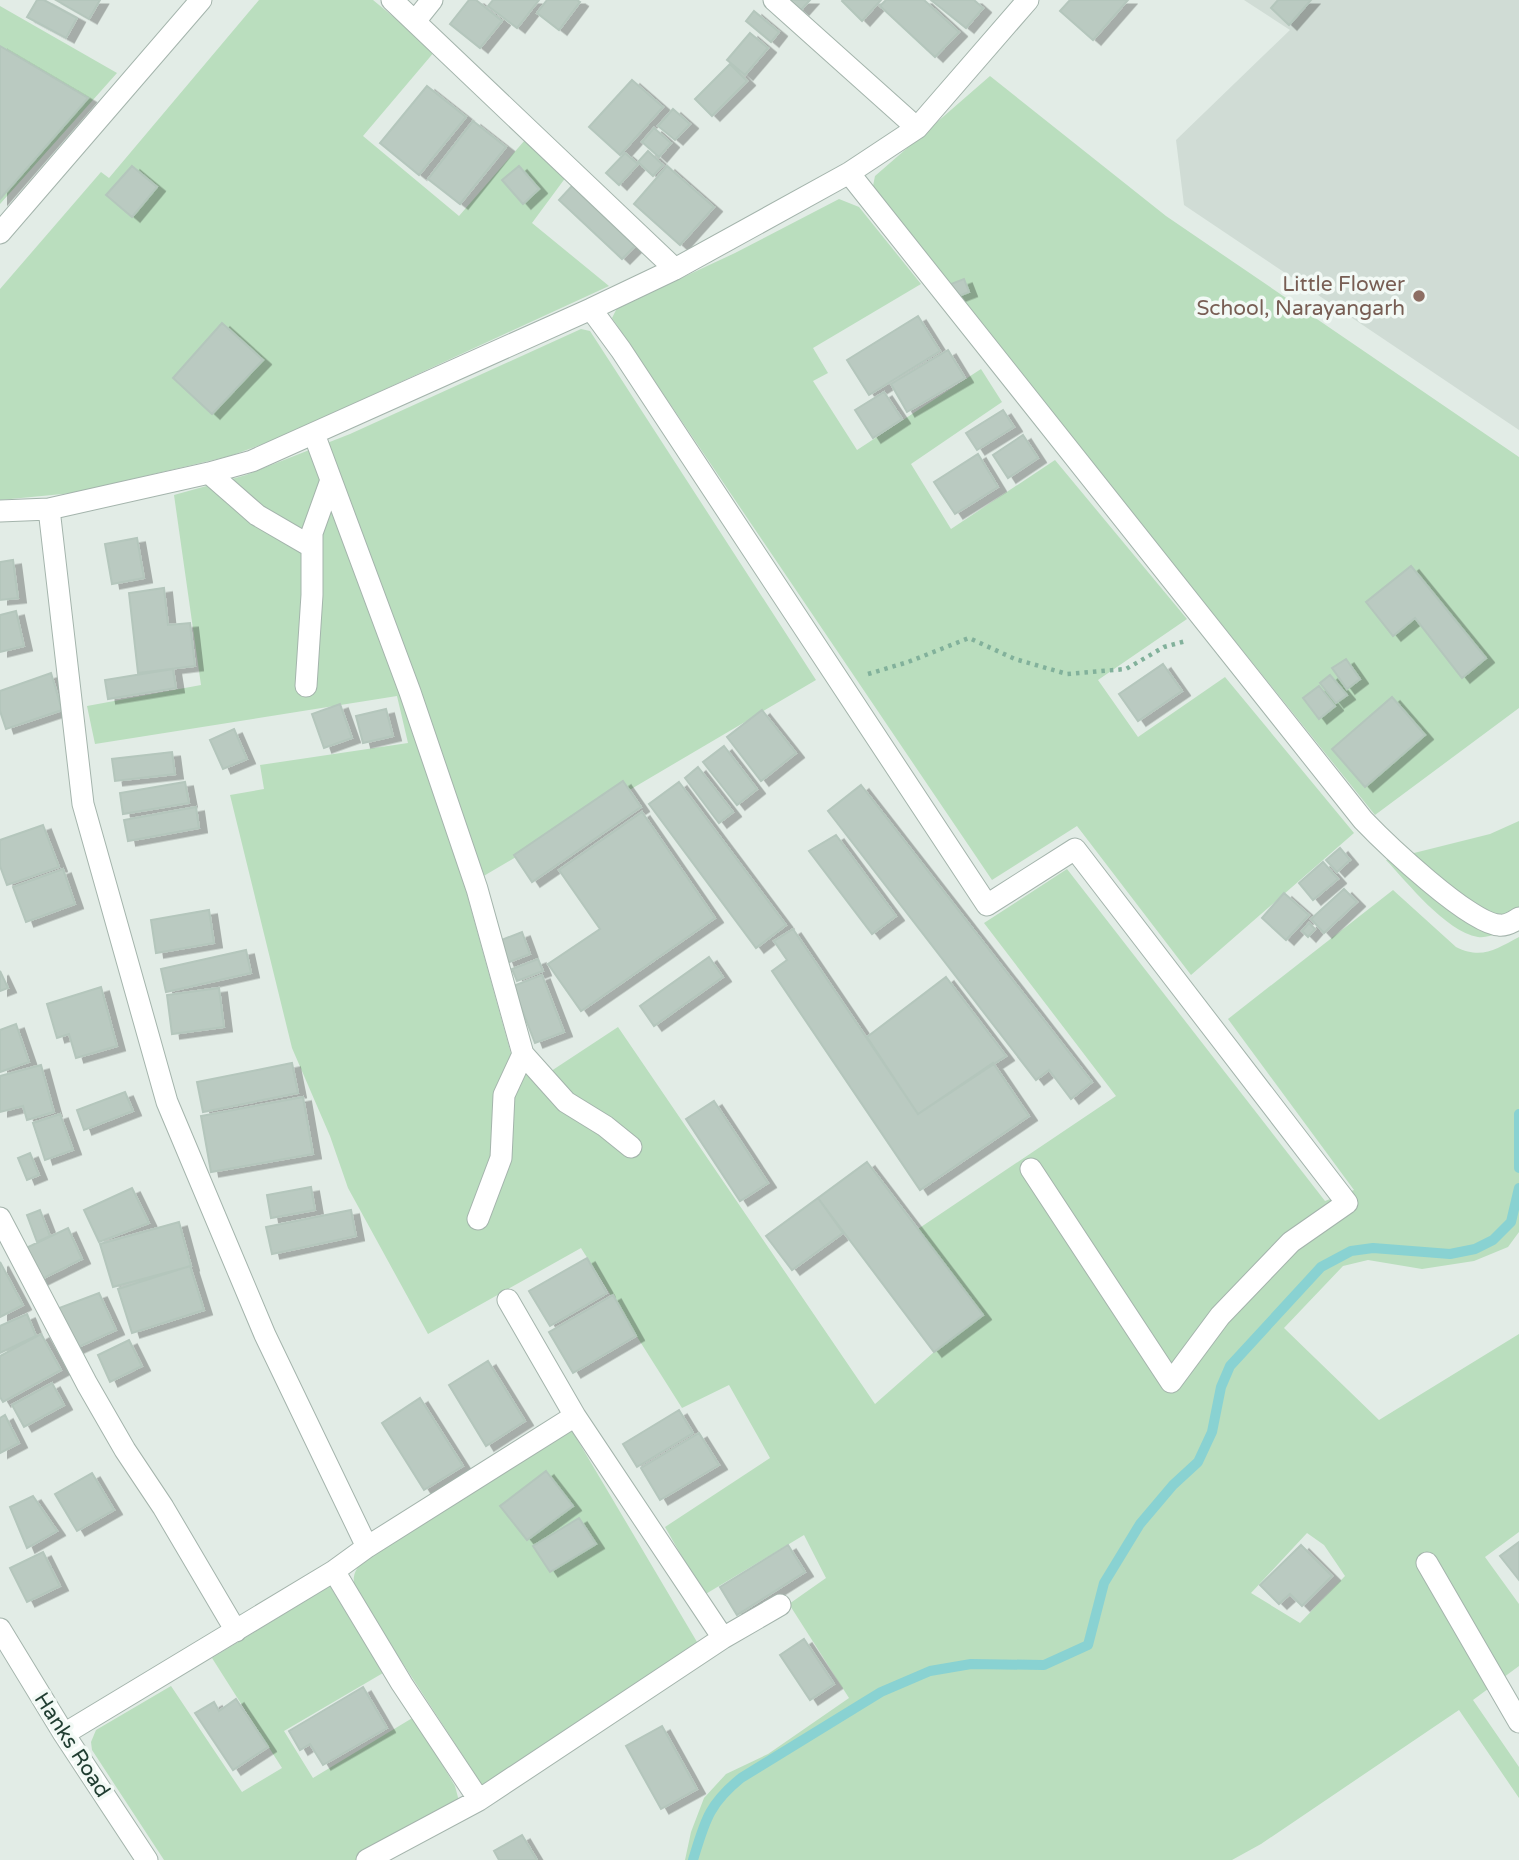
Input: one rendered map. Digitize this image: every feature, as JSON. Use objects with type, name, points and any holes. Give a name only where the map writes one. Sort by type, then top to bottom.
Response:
[{"type":"street","points":[[0,233],[201,0]]},
{"type":"street","points":[[392,0],[675,269]]},
{"type":"street","points":[[416,20],[432,0]]},
{"type":"street","points":[[774,0],[917,128]]},
{"type":"street","points":[[0,511],[49,509],[251,461],[592,309],[675,269],[849,173],[917,128],[1028,0]]},
{"type":"street","points":[[849,173],[1363,820],[1395,854],[1477,918],[1498,926],[1519,918]]},
{"type":"street","points":[[592,309],[987,905],[1075,849],[1347,1203],[1291,1242],[1220,1317],[1171,1382],[1031,1169]]},
{"type":"street","points":[[314,434],[410,692],[477,889],[523,1054],[566,1102],[605,1126],[631,1147]]},
{"type":"street","points":[[209,473],[257,515],[312,547]]},
{"type":"street","points":[[306,686],[312,595],[312,533],[331,480]]},
{"type":"street","points":[[49,509],[83,804],[167,1102],[265,1335],[367,1547]]},
{"type":"street","points":[[478,1219],[500,1158],[504,1095],[523,1054]]},
{"type":"street","points":[[0,1218],[87,1384],[236,1631]]},
{"type":"street","points":[[508,1300],[575,1416],[723,1638]]},
{"type":"street","points":[[64,1734],[334,1571],[367,1547],[575,1416]]},
{"type":"street","points":[[1427,1563],[1519,1722]]},
{"type":"street","points":[[334,1571],[402,1684],[479,1800]]},
{"type":"street","points":[[367,1860],[479,1800],[723,1638],[780,1605]]},
{"type":"street","name":"Hanks Road","points":[[0,1629],[64,1734],[147,1860]]},
{"type":"path","points":[[840,682],[908,662],[969,638],[1015,659],[1067,674],[1126,669],[1164,647],[1214,632]]},
{"type":"shaded area","name":"Little Flower School, Narayangarh","points":[[1244,0],[1519,0],[1519,430],[1184,205],[1176,140],[1290,30]]},
{"type":"green space","points":[[259,0],[373,0],[435,51],[363,136],[459,216],[525,140],[566,177],[532,223],[609,286],[279,438],[230,456],[73,493],[0,500],[0,289],[101,172],[109,178]]},
{"type":"green space","points":[[0,6],[117,73],[0,204]]},
{"type":"green space","points":[[990,76],[1166,216],[1519,457],[1519,708],[1375,815],[881,201],[873,186],[875,176]]},
{"type":"green space","points":[[839,199],[859,207],[921,284],[813,348],[828,373],[813,381],[857,450],[981,369],[1002,402],[911,464],[951,529],[1055,460],[1187,619],[1098,680],[1138,737],[1225,677],[1354,833],[1191,975],[1077,826],[992,880],[612,318],[617,308],[735,253]]},
{"type":"green space","points":[[581,329],[590,331],[816,680],[465,887],[513,1061],[536,1081],[618,1027],[875,1404],[934,1352],[983,1315],[918,1229],[1116,1096],[984,923],[1067,869],[1325,1201],[1354,1190],[1228,1019],[1393,890],[1456,947],[1465,951],[1489,951],[1519,937],[1519,1232],[1508,1247],[1474,1261],[1422,1269],[1368,1260],[1343,1266],[1284,1328],[1379,1420],[1519,1334],[1519,1532],[1485,1557],[1519,1604],[1519,1666],[1473,1700],[1519,1767],[1519,1798],[1459,1710],[1261,1844],[1232,1860],[685,1860],[691,1832],[704,1798],[726,1774],[768,1754],[849,1698],[789,1604],[826,1578],[804,1535],[704,1595],[665,1527],[770,1458],[729,1385],[682,1408],[581,1248],[428,1334],[348,1188],[330,1136],[292,1048],[230,795],[264,789],[260,765],[408,743],[397,696],[95,744],[87,706],[201,685],[174,495],[246,475],[350,434]],"holes":[[[1307,1533],[1324,1545],[1345,1576],[1300,1623],[1251,1593]]]},
{"type":"green space","points":[[1519,821],[1519,923],[1499,933],[1478,937],[1453,926],[1428,905],[1386,860],[1490,834]]},
{"type":"green space","points":[[571,1429],[700,1647],[482,1785],[359,1596],[354,1585],[354,1576],[365,1558]]},
{"type":"green space","points":[[330,1586],[383,1673],[284,1731],[313,1778],[414,1717],[455,1786],[460,1805],[389,1860],[164,1860],[92,1750],[91,1742],[96,1730],[171,1686],[242,1792],[282,1768],[212,1658]]},
{"type":"building","points":[[37,0],[44,0],[77,18],[66,38],[27,17]]},
{"type":"building","points":[[56,0],[100,0],[89,19]]},
{"type":"building","points":[[469,0],[476,0],[502,21],[480,48],[450,24]]},
{"type":"building","points":[[493,0],[539,0],[517,28],[488,6]]},
{"type":"building","points":[[547,0],[580,2],[559,30],[537,13]]},
{"type":"building","points":[[789,0],[810,0],[801,10]]},
{"type":"building","points":[[843,0],[881,0],[862,21]]},
{"type":"building","points":[[886,0],[924,0],[959,32],[935,57],[880,6]]},
{"type":"building","points":[[931,0],[974,0],[983,8],[966,28]]},
{"type":"building","points":[[1070,0],[1128,0],[1093,40],[1060,11]]},
{"type":"building","points":[[1278,0],[1311,0],[1289,25],[1271,8]]},
{"type":"building","points":[[754,11],[779,32],[771,42],[746,21]]},
{"type":"building","points":[[750,33],[768,48],[745,75],[727,60]]},
{"type":"building","points":[[0,46],[88,98],[0,199]]},
{"type":"building","points":[[730,64],[747,81],[712,116],[695,99]]},
{"type":"building","points":[[632,80],[663,107],[620,155],[589,127]]},
{"type":"building","points":[[427,86],[466,117],[419,175],[380,143]]},
{"type":"building","points":[[673,109],[690,124],[675,140],[658,126]]},
{"type":"building","points":[[473,121],[506,147],[460,204],[428,179]]},
{"type":"building","points":[[654,128],[671,143],[659,157],[642,142]]},
{"type":"building","points":[[648,151],[663,165],[653,176],[638,162]]},
{"type":"building","points":[[625,153],[638,164],[619,185],[606,173]]},
{"type":"building","points":[[132,166],[157,187],[132,217],[106,195]]},
{"type":"building","points":[[519,166],[539,189],[523,204],[502,180]]},
{"type":"building","points":[[667,166],[714,207],[680,245],[634,204]]},
{"type":"building","points":[[572,186],[635,246],[622,259],[559,200]]},
{"type":"building","points":[[964,279],[969,292],[956,297],[951,284]]},
{"type":"building","points":[[918,316],[940,351],[869,395],[847,360]]},
{"type":"building","points":[[222,323],[263,360],[212,414],[173,378]]},
{"type":"building","points":[[948,350],[965,378],[907,412],[891,384]]},
{"type":"building","points":[[884,392],[902,419],[873,438],[855,410]]},
{"type":"building","points":[[1003,410],[1014,427],[977,450],[966,433]]},
{"type":"building","points":[[1023,435],[1038,458],[1008,478],[993,455]]},
{"type":"building","points":[[978,454],[998,487],[955,514],[934,482]]},
{"type":"building","points":[[137,538],[144,578],[112,584],[105,544]]},
{"type":"building","points":[[13,560],[18,598],[0,600],[0,562]]},
{"type":"building","points":[[1411,566],[1486,658],[1462,678],[1415,618],[1393,636],[1366,602]]},
{"type":"building","points":[[164,588],[168,625],[190,623],[195,666],[138,673],[129,593]]},
{"type":"building","points":[[16,611],[24,646],[0,652],[0,615]]},
{"type":"building","points":[[1346,659],[1360,679],[1347,689],[1332,668]]},
{"type":"building","points":[[1163,664],[1182,691],[1138,721],[1119,694]]},
{"type":"building","points":[[173,669],[176,688],[108,699],[105,680]]},
{"type":"building","points":[[51,673],[62,710],[6,729],[0,711],[0,691]]},
{"type":"building","points":[[1330,675],[1347,695],[1336,703],[1320,683]]},
{"type":"building","points":[[1319,686],[1335,706],[1319,719],[1303,698]]},
{"type":"building","points":[[1392,697],[1425,735],[1365,787],[1332,749]]},
{"type":"building","points":[[340,704],[352,738],[324,748],[312,714]]},
{"type":"building","points":[[386,709],[393,736],[363,743],[356,716]]},
{"type":"building","points":[[762,710],[796,753],[761,781],[727,737]]},
{"type":"building","points":[[234,729],[247,759],[223,769],[210,740]]},
{"type":"building","points":[[724,746],[757,789],[737,805],[703,762]]},
{"type":"building","points":[[172,752],[175,774],[115,781],[112,759]]},
{"type":"building","points":[[698,767],[733,812],[719,823],[685,778]]},
{"type":"building","points":[[623,781],[641,807],[532,882],[514,855]]},
{"type":"building","points":[[185,782],[189,803],[123,814],[120,793]]},
{"type":"building","points":[[679,782],[786,925],[756,948],[649,804]]},
{"type":"building","points":[[861,785],[1092,1082],[1071,1099],[1049,1070],[1036,1080],[828,811]]},
{"type":"building","points":[[196,807],[199,828],[128,841],[124,820]]},
{"type":"building","points":[[642,812],[715,918],[581,1011],[548,964],[600,929],[559,870]]},
{"type":"building","points":[[43,825],[59,867],[7,885],[0,866],[0,840]]},
{"type":"building","points":[[836,835],[896,916],[872,934],[809,851]]},
{"type":"building","points":[[1340,848],[1350,860],[1337,872],[1326,860]]},
{"type":"building","points":[[1323,862],[1338,879],[1313,900],[1299,883]]},
{"type":"building","points":[[63,869],[75,904],[26,922],[13,887]]},
{"type":"building","points":[[1344,889],[1357,902],[1324,933],[1311,919]]},
{"type":"building","points":[[1284,893],[1309,915],[1286,940],[1262,918]]},
{"type":"building","points":[[209,910],[214,943],[156,953],[151,920]]},
{"type":"building","points":[[1309,923],[1315,929],[1308,937],[1302,931]]},
{"type":"building","points":[[793,929],[918,1114],[993,1063],[1029,1116],[920,1190],[772,971],[787,960],[774,941]]},
{"type":"building","points":[[522,932],[530,954],[507,963],[499,941]]},
{"type":"building","points":[[246,950],[251,973],[166,992],[161,969]]},
{"type":"building","points":[[709,957],[723,977],[654,1026],[640,1006]]},
{"type":"building","points":[[538,959],[543,971],[517,981],[512,969]]},
{"type":"building","points":[[0,971],[8,988],[0,991]]},
{"type":"building","points":[[542,975],[564,1032],[535,1043],[513,986]]},
{"type":"building","points":[[946,977],[1006,1056],[918,1114],[867,1037]]},
{"type":"building","points":[[101,987],[117,1046],[76,1058],[69,1034],[57,1038],[47,1004]]},
{"type":"building","points":[[219,988],[224,1027],[172,1034],[167,995]]},
{"type":"building","points":[[16,1024],[29,1062],[0,1072],[0,1030]]},
{"type":"building","points":[[292,1063],[298,1093],[203,1112],[197,1082]]},
{"type":"building","points":[[41,1065],[54,1112],[27,1120],[23,1106],[0,1112],[0,1076]]},
{"type":"building","points":[[125,1092],[133,1111],[84,1130],[77,1110]]},
{"type":"building","points":[[303,1097],[313,1154],[211,1172],[201,1116]]},
{"type":"building","points":[[714,1101],[768,1183],[740,1201],[686,1119]]},
{"type":"building","points":[[60,1114],[73,1150],[45,1160],[33,1123]]},
{"type":"building","points":[[30,1153],[39,1175],[27,1180],[18,1158]]},
{"type":"building","points":[[867,1162],[983,1315],[934,1352],[818,1198]]},
{"type":"building","points":[[311,1187],[315,1210],[271,1218],[267,1195]]},
{"type":"building","points":[[132,1188],[149,1223],[99,1242],[84,1210]]},
{"type":"building","points":[[818,1198],[843,1233],[792,1270],[766,1236]]},
{"type":"building","points":[[40,1210],[50,1236],[37,1242],[27,1215]]},
{"type":"building","points":[[351,1210],[356,1236],[272,1254],[266,1227]]},
{"type":"building","points":[[179,1222],[191,1266],[113,1287],[100,1244]]},
{"type":"building","points":[[68,1228],[82,1259],[38,1281],[22,1250]]},
{"type":"building","points":[[587,1258],[607,1293],[550,1326],[529,1291]]},
{"type":"building","points":[[0,1262],[23,1305],[0,1317]]},
{"type":"building","points":[[190,1266],[204,1310],[132,1333],[118,1289]]},
{"type":"building","points":[[99,1293],[116,1330],[74,1349],[54,1310]]},
{"type":"building","points":[[613,1295],[636,1336],[573,1373],[549,1332]]},
{"type":"building","points":[[27,1314],[36,1336],[0,1353],[0,1326]]},
{"type":"building","points":[[41,1334],[61,1370],[3,1402],[0,1397],[0,1356]]},
{"type":"building","points":[[129,1340],[142,1366],[110,1382],[98,1355]]},
{"type":"building","points":[[488,1361],[525,1421],[486,1446],[449,1385]]},
{"type":"building","points":[[52,1383],[64,1405],[24,1427],[12,1405]]},
{"type":"building","points":[[420,1398],[463,1466],[424,1490],[382,1423]]},
{"type":"building","points":[[679,1410],[693,1433],[637,1467],[623,1444]]},
{"type":"building","points":[[5,1415],[19,1443],[0,1453],[0,1418]]},
{"type":"building","points":[[699,1433],[719,1465],[660,1500],[641,1468]]},
{"type":"building","points":[[546,1471],[573,1506],[527,1540],[500,1506]]},
{"type":"building","points":[[92,1473],[114,1510],[77,1531],[55,1494]]},
{"type":"building","points":[[33,1496],[57,1531],[27,1548],[10,1507]]},
{"type":"building","points":[[579,1518],[596,1544],[550,1572],[533,1546]]},
{"type":"building","points":[[1519,1542],[1519,1580],[1500,1556]]},
{"type":"building","points":[[788,1545],[805,1572],[737,1615],[720,1587]]},
{"type":"building","points":[[1301,1545],[1332,1576],[1302,1606],[1290,1594],[1279,1604],[1260,1585]]},
{"type":"building","points":[[43,1552],[60,1586],[27,1602],[10,1568]]},
{"type":"building","points":[[804,1639],[834,1684],[810,1700],[780,1655]]},
{"type":"building","points":[[363,1687],[387,1728],[323,1765],[310,1744],[300,1750],[289,1731]]},
{"type":"building","points":[[236,1699],[268,1747],[233,1770],[195,1713],[214,1702],[219,1711]]},
{"type":"building","points":[[662,1726],[697,1789],[661,1809],[626,1746]]},
{"type":"building","points":[[522,1835],[537,1860],[499,1860],[494,1851]]},
{"type":"waterway","points":[[1519,1114],[1519,1168]]},
{"type":"waterway","points":[[693,1860],[709,1814],[721,1797],[741,1778],[881,1692],[930,1671],[971,1664],[1044,1665],[1088,1645],[1104,1583],[1140,1524],[1173,1485],[1198,1462],[1212,1432],[1221,1387],[1230,1366],[1321,1267],[1351,1251],[1373,1248],[1450,1254],[1475,1249],[1493,1240],[1511,1222],[1519,1188]]},
{"type":"place","name":"Little Flower School, Narayangarh","points":[[1419,296]]}]
